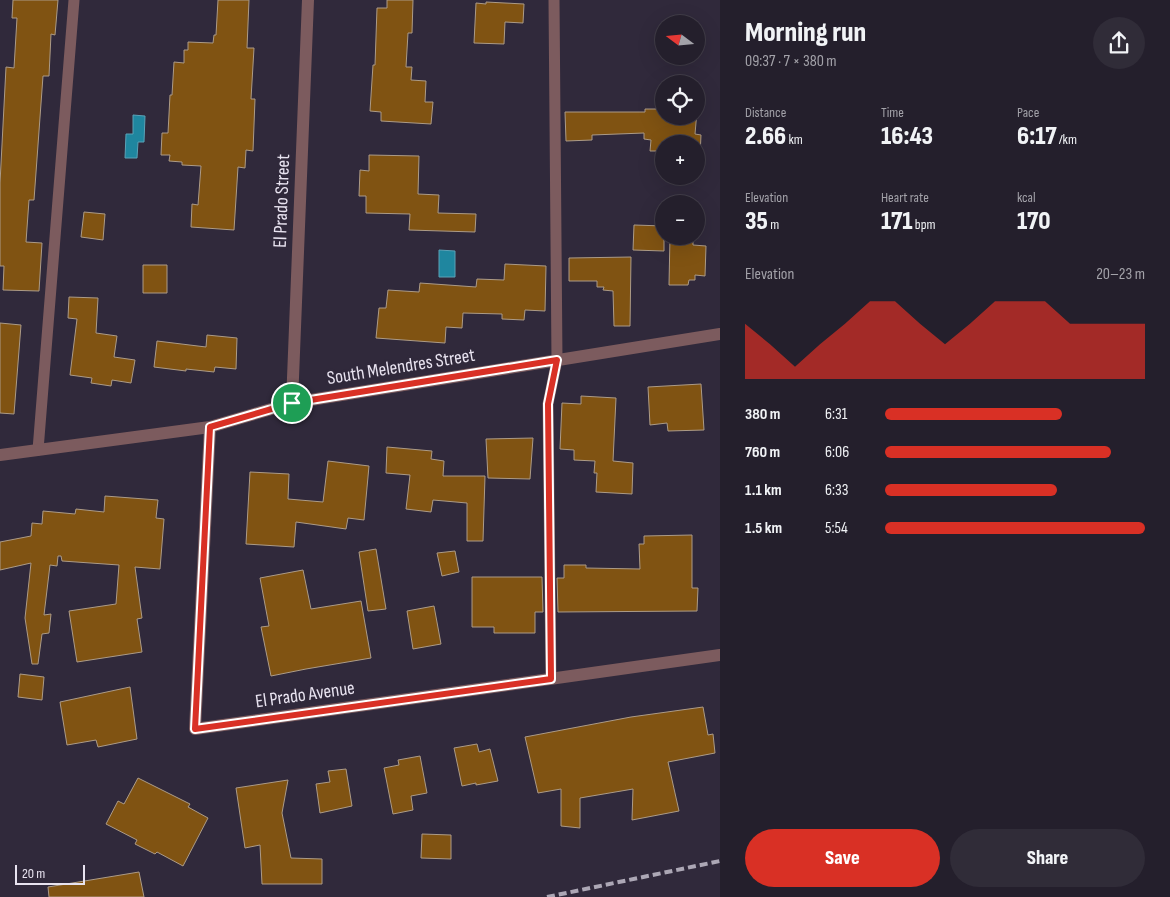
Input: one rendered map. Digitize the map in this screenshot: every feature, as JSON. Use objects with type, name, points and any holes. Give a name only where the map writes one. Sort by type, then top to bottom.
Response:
[{"type":"street","name":"El Prado Street","points":[[292,403],[308,0]]},
{"type":"street","name":"South Melendres Street","points":[[0,455],[210,427],[292,403],[720,334]]},
{"type":"street","name":"El Prado Avenue","points":[[210,427],[195,729],[720,655]]},
{"type":"lane","points":[[38,450],[74,0]]},
{"type":"lane","points":[[551,679],[548,404],[557,360],[554,0]]},
{"type":"water","points":[[133,115],[145,116],[144,142],[138,142],[137,158],[125,158],[126,134],[133,134]]},
{"type":"water","points":[[439,250],[455,251],[455,277],[439,277]]},
{"type":"building","points":[[13,0],[58,0],[55,35],[51,34],[49,76],[43,76],[34,200],[29,200],[26,242],[42,243],[39,291],[3,290],[4,266],[0,266],[0,183],[6,67],[14,68],[17,18],[12,18]]},
{"type":"building","points":[[218,0],[249,0],[247,48],[254,48],[251,99],[255,99],[253,151],[246,150],[245,168],[238,167],[234,230],[191,227],[192,204],[198,205],[201,166],[182,165],[182,162],[169,161],[170,155],[161,155],[162,133],[168,133],[174,62],[184,63],[184,50],[188,50],[188,42],[213,43],[214,35],[216,35]]},
{"type":"building","points":[[387,0],[413,0],[412,33],[408,33],[406,67],[412,67],[411,80],[426,81],[425,102],[433,102],[431,124],[381,121],[381,112],[370,111],[373,65],[375,65],[377,8],[387,8]]},
{"type":"building","points":[[486,2],[524,4],[523,23],[505,22],[504,44],[474,43],[476,3],[486,4]]},
{"type":"building","points":[[645,109],[655,109],[655,125],[696,125],[695,134],[701,135],[655,135],[655,151],[650,151],[651,140],[644,139],[644,133],[592,135],[592,140],[566,141],[565,112],[645,112]]},
{"type":"building","points":[[369,155],[419,156],[418,194],[439,195],[438,213],[476,214],[475,232],[409,230],[410,214],[366,213],[366,196],[359,196],[360,170],[369,171]]},
{"type":"building","points":[[84,212],[105,214],[103,240],[81,237]]},
{"type":"building","points":[[634,225],[655,226],[655,245],[664,245],[664,251],[633,250]]},
{"type":"building","points":[[670,245],[706,246],[705,276],[695,275],[695,280],[689,280],[688,285],[669,285]]},
{"type":"building","points":[[631,257],[630,326],[614,326],[613,291],[603,290],[604,287],[597,287],[597,281],[569,281],[569,258]]},
{"type":"building","points":[[505,264],[546,266],[545,311],[525,310],[524,320],[502,319],[502,314],[463,313],[462,328],[446,327],[445,343],[376,338],[379,308],[386,308],[388,290],[419,292],[420,283],[476,287],[477,279],[504,280]]},
{"type":"building","points":[[143,265],[167,265],[167,293],[143,293]]},
{"type":"building","points":[[69,297],[98,298],[96,333],[117,336],[114,357],[135,360],[131,383],[112,380],[111,386],[91,383],[92,378],[70,375],[77,319],[68,318]]},
{"type":"building","points":[[0,323],[21,325],[14,414],[0,413]]},
{"type":"building","points":[[207,335],[237,338],[236,369],[215,367],[214,372],[154,367],[157,341],[206,347]]},
{"type":"building","points":[[701,384],[704,430],[668,431],[667,423],[650,425],[648,387]]},
{"type":"building","points":[[581,396],[616,398],[613,461],[633,463],[632,494],[596,492],[597,473],[594,473],[595,461],[574,460],[574,450],[560,449],[562,403],[581,404]]},
{"type":"building","points":[[533,438],[530,479],[488,478],[486,439]]},
{"type":"building","points":[[387,447],[432,451],[431,459],[444,461],[443,476],[485,476],[483,541],[467,541],[467,503],[433,500],[431,512],[406,509],[410,475],[386,473]]},
{"type":"building","points":[[328,461],[369,466],[364,520],[348,518],[346,529],[296,522],[294,547],[246,544],[250,472],[289,474],[288,499],[323,502]]},
{"type":"building","points":[[105,496],[158,500],[156,518],[164,519],[160,569],[135,567],[142,618],[137,619],[142,652],[77,662],[69,611],[116,604],[119,565],[62,561],[61,556],[58,556],[57,566],[50,565],[44,615],[51,614],[49,633],[42,634],[38,664],[32,664],[25,618],[31,563],[0,570],[0,542],[31,536],[32,523],[42,524],[43,511],[75,514],[76,509],[104,512]]},
{"type":"building","points":[[692,535],[692,588],[698,588],[697,611],[558,612],[557,578],[564,578],[564,565],[586,565],[586,568],[640,569],[639,544],[644,544],[644,536]]},
{"type":"building","points":[[376,549],[386,609],[368,611],[359,552]]},
{"type":"building","points":[[455,551],[459,572],[442,576],[437,553]]},
{"type":"building","points":[[303,570],[311,609],[361,601],[371,658],[271,676],[261,627],[269,626],[260,578]]},
{"type":"building","points":[[472,577],[542,577],[543,612],[535,612],[535,633],[494,633],[494,627],[472,627]]},
{"type":"building","points":[[434,606],[441,644],[413,649],[407,611]]},
{"type":"building","points":[[20,674],[44,677],[42,700],[18,697]]},
{"type":"building","points":[[130,687],[137,739],[98,747],[96,740],[67,745],[60,702]]},
{"type":"building","points":[[703,707],[708,735],[713,734],[715,753],[668,762],[679,811],[632,820],[633,789],[580,798],[580,828],[561,826],[561,789],[538,793],[525,737],[631,717]]},
{"type":"building","points":[[477,744],[479,752],[490,749],[498,781],[462,786],[454,748]]},
{"type":"building","points":[[420,756],[427,793],[411,796],[413,810],[393,814],[384,768],[399,765],[398,760]]},
{"type":"building","points":[[346,769],[352,806],[320,813],[316,784],[330,782],[328,771]]},
{"type":"building","points":[[138,778],[190,804],[188,807],[208,818],[183,866],[157,852],[155,854],[135,844],[137,840],[106,824],[118,801],[124,804]]},
{"type":"building","points":[[288,780],[282,813],[291,858],[322,859],[322,884],[262,884],[260,845],[245,848],[236,788]]},
{"type":"building","points":[[422,834],[451,835],[451,859],[421,858]]},
{"type":"building","points":[[139,872],[144,897],[49,897],[48,887]]},
{"type":"railway","points":[[547,897],[720,861]]},
{"type":"route","points":[[557,360],[548,404],[551,679],[195,729],[210,427],[292,403],[557,360]]}]
